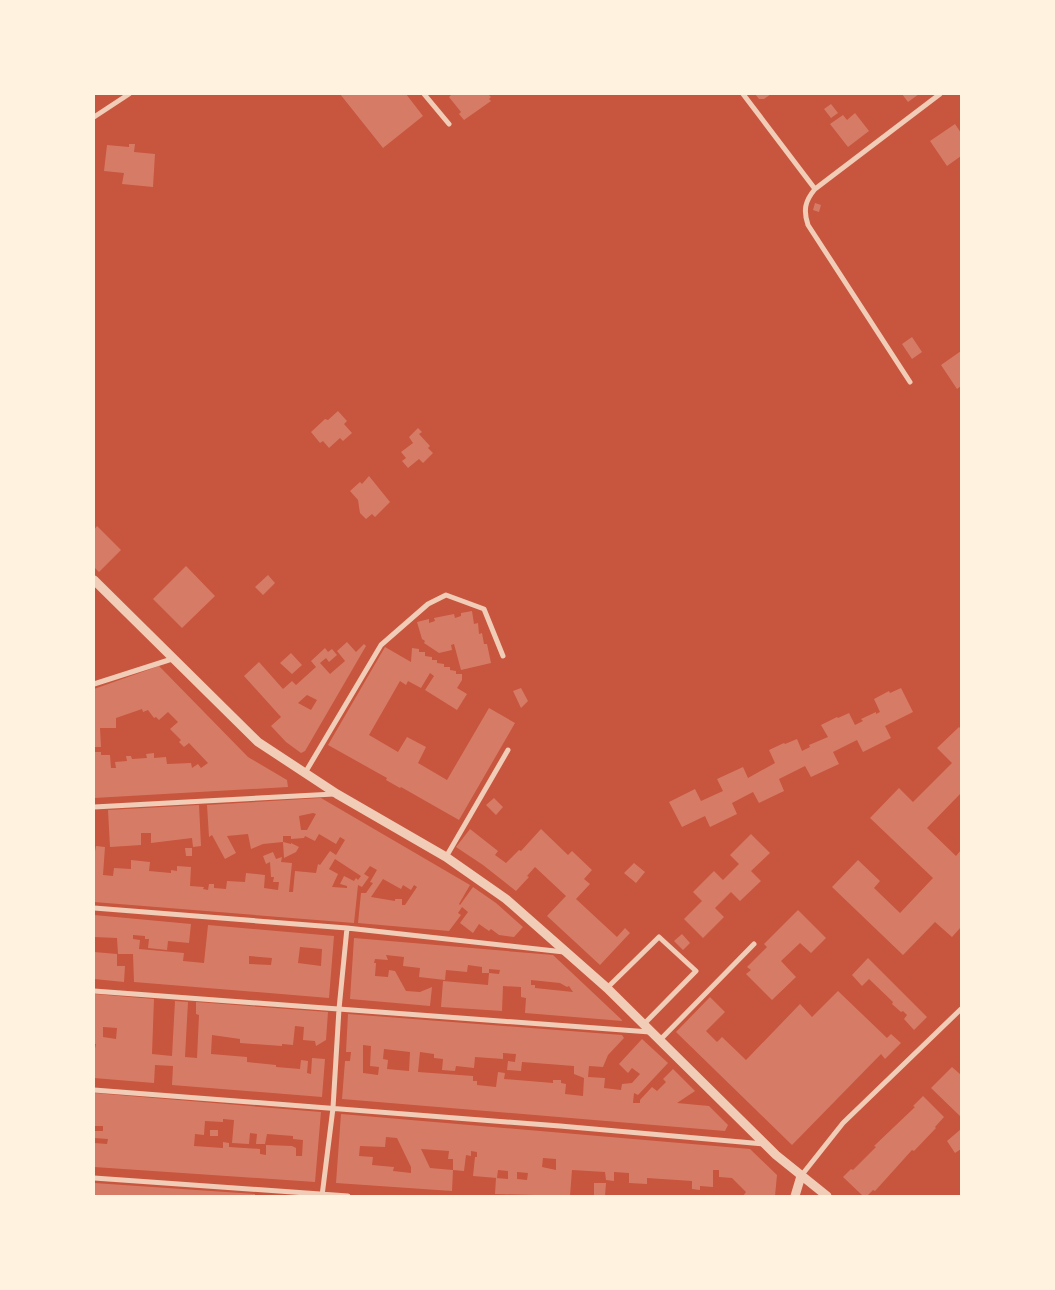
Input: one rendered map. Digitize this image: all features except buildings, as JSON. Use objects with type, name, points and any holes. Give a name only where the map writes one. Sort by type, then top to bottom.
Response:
[{"type":"street","points":[[94,118],[129,94]]},
{"type":"street","points":[[424,94],[449,124]]},
{"type":"street","points":[[744,94],[815,189]]},
{"type":"street","points":[[910,382],[808,225],[805,216],[805,206],[815,189],[940,94]]},
{"type":"street","points":[[94,580],[258,742],[337,794],[446,857],[506,899],[607,988],[765,1144],[827,1196]]},
{"type":"street","points":[[305,773],[381,645],[428,604],[446,596],[484,609],[503,656]]},
{"type":"street","points":[[94,684],[172,659]]},
{"type":"street","points":[[446,857],[508,750]]},
{"type":"street","points":[[94,807],[337,794]]},
{"type":"street","points":[[94,908],[347,928],[569,953]]},
{"type":"street","points":[[322,1195],[333,1108],[339,1009],[347,928]]},
{"type":"street","points":[[607,988],[659,937],[696,970],[644,1024]]},
{"type":"street","points":[[660,1040],[754,944]]},
{"type":"street","points":[[94,991],[653,1032]]},
{"type":"street","points":[[795,1196],[801,1176],[843,1123],[961,1009]]},
{"type":"street","points":[[94,1090],[765,1144]]},
{"type":"street","points":[[94,1178],[348,1196]]}]
